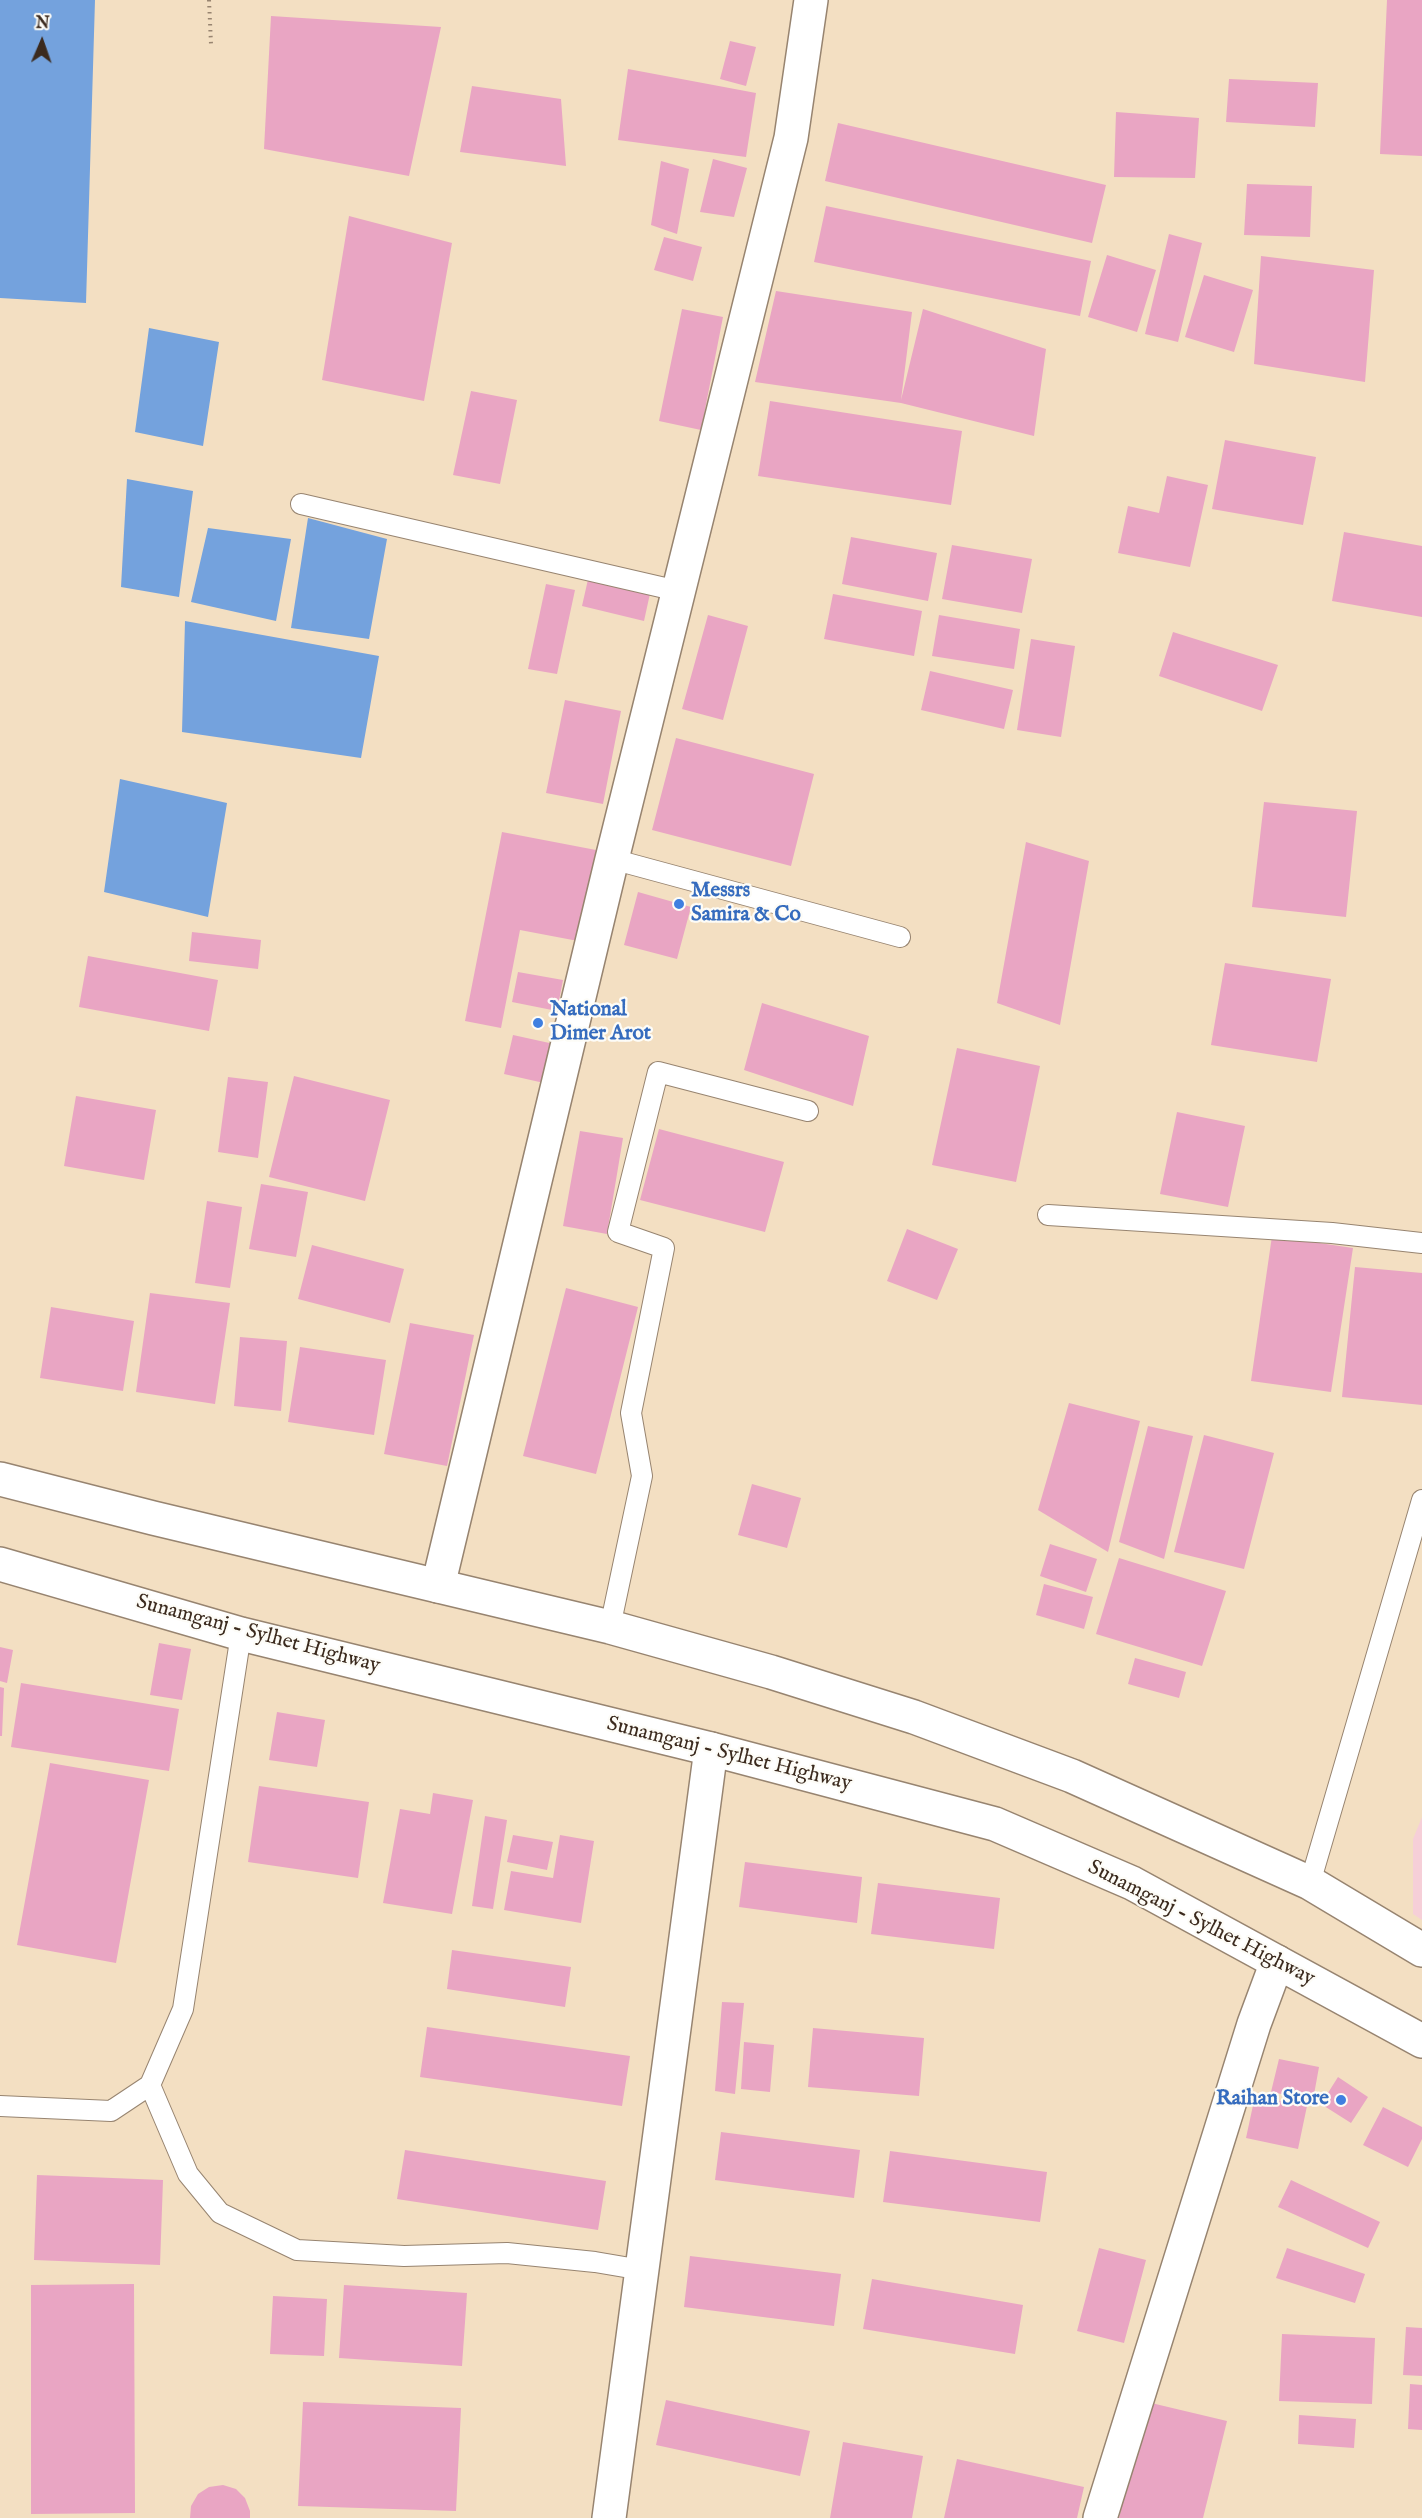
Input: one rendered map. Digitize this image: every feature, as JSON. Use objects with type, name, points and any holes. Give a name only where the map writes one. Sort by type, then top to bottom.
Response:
[{"type":"main road","points":[[438,1586],[612,859],[791,138],[811,0]]},
{"type":"main road","points":[[0,1479],[610,1628],[771,1672],[914,1717],[1072,1776],[1310,1883],[1422,1950]]},
{"type":"main road","name":"Sunamganj - Sylhet Highway","points":[[0,1564],[241,1634],[711,1749],[995,1824],[1132,1883],[1422,2041]]},
{"type":"main road","points":[[609,2518],[711,1749]]},
{"type":"main road","points":[[1100,2518],[1254,2024],[1276,1962]]},
{"type":"lane","points":[[301,504],[678,591]]},
{"type":"lane","points":[[612,859],[900,937]]},
{"type":"lane","points":[[610,1628],[642,1476],[630,1413],[664,1248],[618,1232],[658,1072],[808,1111]]},
{"type":"lane","points":[[1048,1215],[1332,1233],[1422,1243]]},
{"type":"lane","points":[[1310,1883],[1422,1500]]},
{"type":"lane","points":[[0,2106],[111,2111],[150,2085],[183,2009],[241,1634]]},
{"type":"lane","points":[[150,2085],[188,2174],[220,2213],[297,2250],[404,2256],[507,2253],[642,2270]]},
{"type":"path","points":[[209,0],[211,45]]},
{"type":"shaded area","points":[[1422,1817],[1422,1920],[1413,1914],[1413,1839]]},
{"type":"water","points":[[0,0],[95,0],[86,303],[0,298]]},
{"type":"water","points":[[149,328],[219,342],[203,446],[135,432]]},
{"type":"water","points":[[127,479],[193,491],[179,597],[121,587]]},
{"type":"water","points":[[308,518],[387,539],[369,639],[291,628]]},
{"type":"water","points":[[208,528],[291,539],[276,621],[191,602]]},
{"type":"water","points":[[185,621],[379,656],[361,758],[182,732]]},
{"type":"water","points":[[120,779],[227,803],[208,917],[104,892]]},
{"type":"building","points":[[1387,0],[1422,0],[1422,156],[1380,154]]},
{"type":"building","points":[[271,16],[441,27],[409,176],[264,149]]},
{"type":"building","points":[[730,41],[756,47],[746,86],[720,79]]},
{"type":"building","points":[[628,69],[756,93],[746,157],[618,140]]},
{"type":"building","points":[[1229,79],[1318,83],[1315,127],[1226,122]]},
{"type":"building","points":[[472,86],[561,99],[566,166],[460,152]]},
{"type":"building","points":[[1116,112],[1199,118],[1195,178],[1114,177]]},
{"type":"building","points":[[838,123],[1106,185],[1092,243],[825,181]]},
{"type":"building","points":[[713,159],[747,168],[734,217],[700,212]]},
{"type":"building","points":[[661,161],[689,169],[677,234],[651,225]]},
{"type":"building","points":[[1247,184],[1312,186],[1310,237],[1244,235]]},
{"type":"building","points":[[826,206],[1091,261],[1080,316],[814,262]]},
{"type":"building","points":[[349,216],[452,243],[424,401],[322,380]]},
{"type":"building","points":[[1169,234],[1202,243],[1178,342],[1145,334]]},
{"type":"building","points":[[664,237],[702,247],[693,281],[654,270]]},
{"type":"building","points":[[1107,255],[1156,270],[1137,332],[1088,317]]},
{"type":"building","points":[[1261,256],[1374,270],[1365,382],[1254,364]]},
{"type":"building","points":[[1204,275],[1253,290],[1234,352],[1185,337]]},
{"type":"building","points":[[776,291],[912,312],[901,400],[923,309],[1046,349],[1034,436],[901,403],[755,382]]},
{"type":"building","points":[[682,309],[723,317],[701,430],[659,421]]},
{"type":"building","points":[[471,391],[517,400],[500,484],[453,475]]},
{"type":"building","points":[[770,401],[962,431],[951,505],[758,476]]},
{"type":"building","points":[[1225,440],[1316,457],[1303,525],[1212,509]]},
{"type":"building","points":[[1167,476],[1208,485],[1190,567],[1118,553],[1128,506],[1159,513]]},
{"type":"building","points":[[1344,532],[1422,546],[1422,617],[1332,601]]},
{"type":"building","points":[[851,537],[937,553],[928,601],[842,584]]},
{"type":"building","points":[[952,545],[1032,559],[1022,613],[942,599]]},
{"type":"building","points":[[589,575],[651,589],[644,621],[582,606]]},
{"type":"building","points":[[546,584],[575,590],[557,674],[528,669]]},
{"type":"building","points":[[833,594],[922,611],[914,656],[824,639]]},
{"type":"building","points":[[708,615],[748,626],[723,720],[682,709]]},
{"type":"building","points":[[939,615],[1020,629],[1014,669],[932,656]]},
{"type":"building","points":[[1173,632],[1278,665],[1262,711],[1159,676]]},
{"type":"building","points":[[1031,639],[1075,646],[1061,737],[1017,730]]},
{"type":"building","points":[[930,671],[1013,690],[1004,729],[921,710]]},
{"type":"building","points":[[565,700],[621,711],[603,804],[546,793]]},
{"type":"building","points":[[676,738],[814,774],[791,866],[652,830]]},
{"type":"building","points":[[1264,802],[1357,811],[1346,917],[1252,907]]},
{"type":"building","points":[[502,832],[596,850],[578,941],[520,930],[501,1028],[465,1021]]},
{"type":"building","points":[[1026,842],[1089,861],[1060,1025],[997,1003]]},
{"type":"building","points":[[638,892],[691,907],[677,959],[624,945]]},
{"type":"building","points":[[192,932],[261,940],[258,969],[189,961]]},
{"type":"building","points":[[88,956],[218,980],[209,1031],[79,1007]]},
{"type":"building","points":[[1225,963],[1331,979],[1317,1062],[1211,1045]]},
{"type":"building","points":[[518,972],[563,980],[557,1011],[512,1002]]},
{"type":"building","points":[[762,1003],[869,1036],[853,1106],[744,1070]]},
{"type":"building","points":[[513,1035],[554,1044],[544,1083],[504,1074]]},
{"type":"building","points":[[957,1048],[1040,1066],[1016,1182],[932,1165]]},
{"type":"building","points":[[294,1076],[390,1100],[365,1201],[269,1177]]},
{"type":"building","points":[[228,1077],[268,1082],[258,1158],[218,1152]]},
{"type":"building","points":[[76,1096],[156,1110],[144,1180],[64,1166]]},
{"type":"building","points":[[1177,1112],[1245,1126],[1228,1207],[1160,1194]]},
{"type":"building","points":[[659,1129],[784,1162],[765,1232],[640,1200]]},
{"type":"building","points":[[580,1131],[623,1138],[607,1234],[563,1226]]},
{"type":"building","points":[[261,1184],[308,1192],[296,1257],[249,1249]]},
{"type":"building","points":[[207,1201],[242,1207],[230,1288],[195,1283]]},
{"type":"building","points":[[907,1229],[958,1249],[937,1300],[887,1281]]},
{"type":"building","points":[[1272,1236],[1353,1248],[1331,1392],[1251,1381]]},
{"type":"building","points":[[312,1245],[404,1269],[390,1323],[298,1299]]},
{"type":"building","points":[[1355,1267],[1422,1273],[1422,1405],[1342,1397]]},
{"type":"building","points":[[566,1288],[638,1307],[596,1474],[523,1456]]},
{"type":"building","points":[[150,1293],[230,1303],[215,1404],[136,1392]]},
{"type":"building","points":[[51,1307],[134,1321],[123,1391],[40,1378]]},
{"type":"building","points":[[410,1323],[474,1335],[447,1466],[384,1454]]},
{"type":"building","points":[[240,1337],[287,1341],[281,1411],[234,1406]]},
{"type":"building","points":[[300,1347],[386,1360],[374,1435],[288,1422]]},
{"type":"building","points":[[1069,1403],[1140,1421],[1108,1552],[1038,1510]]},
{"type":"building","points":[[1148,1426],[1193,1436],[1164,1559],[1119,1542]]},
{"type":"building","points":[[1204,1435],[1274,1453],[1244,1569],[1174,1552]]},
{"type":"building","points":[[752,1484],[801,1498],[787,1548],[738,1535]]},
{"type":"building","points":[[1050,1544],[1097,1559],[1086,1592],[1040,1576]]},
{"type":"building","points":[[1119,1558],[1226,1591],[1202,1666],[1096,1634]]},
{"type":"building","points":[[1044,1584],[1093,1597],[1084,1629],[1036,1615]]},
{"type":"building","points":[[159,1643],[191,1649],[182,1700],[150,1695]]},
{"type":"building","points":[[0,1647],[13,1650],[7,1683],[0,1681]]},
{"type":"building","points":[[1135,1658],[1186,1672],[1179,1698],[1128,1684]]},
{"type":"building","points":[[21,1683],[179,1709],[169,1771],[11,1747]]},
{"type":"building","points":[[0,1687],[4,1688],[2,1736],[0,1736]]},
{"type":"building","points":[[277,1712],[325,1720],[317,1767],[269,1760]]},
{"type":"building","points":[[50,1763],[149,1780],[116,1963],[17,1945]]},
{"type":"building","points":[[259,1786],[369,1802],[358,1878],[248,1862]]},
{"type":"building","points":[[433,1793],[473,1800],[452,1914],[383,1903],[400,1809],[430,1814]]},
{"type":"building","points":[[485,1816],[507,1820],[493,1909],[472,1906]]},
{"type":"building","points":[[513,1835],[553,1842],[547,1870],[507,1862]]},
{"type":"building","points":[[560,1835],[594,1841],[581,1923],[504,1910],[511,1871],[553,1878]]},
{"type":"building","points":[[745,1862],[862,1877],[857,1923],[739,1907]]},
{"type":"building","points":[[878,1883],[1000,1898],[994,1949],[871,1934]]},
{"type":"building","points":[[452,1950],[571,1967],[565,2007],[447,1989]]},
{"type":"building","points":[[722,2002],[744,2003],[735,2094],[715,2091]]},
{"type":"building","points":[[427,2027],[630,2056],[622,2106],[420,2077]]},
{"type":"building","points":[[813,2028],[924,2038],[919,2096],[808,2087]]},
{"type":"building","points":[[744,2042],[774,2045],[770,2092],[741,2089]]},
{"type":"building","points":[[1279,2059],[1319,2067],[1313,2100],[1271,2092]]},
{"type":"building","points":[[1338,2077],[1368,2097],[1351,2123],[1321,2104]]},
{"type":"building","points":[[1255,2096],[1307,2106],[1298,2149],[1246,2138]]},
{"type":"building","points":[[1383,2107],[1422,2127],[1422,2139],[1408,2167],[1363,2145]]},
{"type":"building","points":[[721,2132],[860,2150],[854,2198],[715,2180]]},
{"type":"building","points":[[405,2150],[606,2181],[598,2230],[397,2199]]},
{"type":"building","points":[[890,2151],[1047,2172],[1040,2222],[883,2202]]},
{"type":"building","points":[[37,2175],[163,2180],[160,2265],[34,2260]]},
{"type":"building","points":[[1291,2180],[1380,2222],[1368,2248],[1278,2207]]},
{"type":"building","points":[[1099,2248],[1146,2260],[1124,2343],[1077,2331]]},
{"type":"building","points":[[1287,2248],[1365,2274],[1355,2303],[1276,2278]]},
{"type":"building","points":[[690,2256],[841,2274],[834,2326],[684,2307]]},
{"type":"building","points":[[872,2279],[1023,2305],[1015,2354],[863,2329]]},
{"type":"building","points":[[134,2284],[135,2513],[31,2514],[31,2285]]},
{"type":"building","points":[[344,2285],[467,2293],[462,2366],[339,2358]]},
{"type":"building","points":[[273,2296],[327,2299],[324,2356],[270,2354]]},
{"type":"building","points":[[1406,2327],[1422,2328],[1422,2376],[1403,2375]]},
{"type":"building","points":[[1282,2334],[1375,2338],[1372,2404],[1279,2401]]},
{"type":"building","points":[[1410,2384],[1422,2385],[1422,2430],[1408,2429]]},
{"type":"building","points":[[666,2400],[810,2431],[800,2476],[656,2445]]},
{"type":"building","points":[[303,2402],[461,2408],[456,2511],[298,2506]]},
{"type":"building","points":[[1147,2402],[1227,2421],[1203,2518],[1119,2518]]},
{"type":"building","points":[[1299,2415],[1356,2419],[1354,2448],[1298,2444]]},
{"type":"building","points":[[843,2442],[923,2456],[912,2518],[830,2518]]},
{"type":"building","points":[[957,2459],[1084,2487],[1077,2518],[944,2518]]},
{"type":"building","points":[[223,2485],[236,2489],[245,2498],[250,2518],[190,2518],[191,2506],[198,2494],[209,2487]]},
{"type":"place","name":"Messrs Samira & Co","points":[[679,904]]},
{"type":"place","name":"National Dimer Arot","points":[[538,1023]]},
{"type":"place","name":"Raihan Store","points":[[1341,2100]]}]
